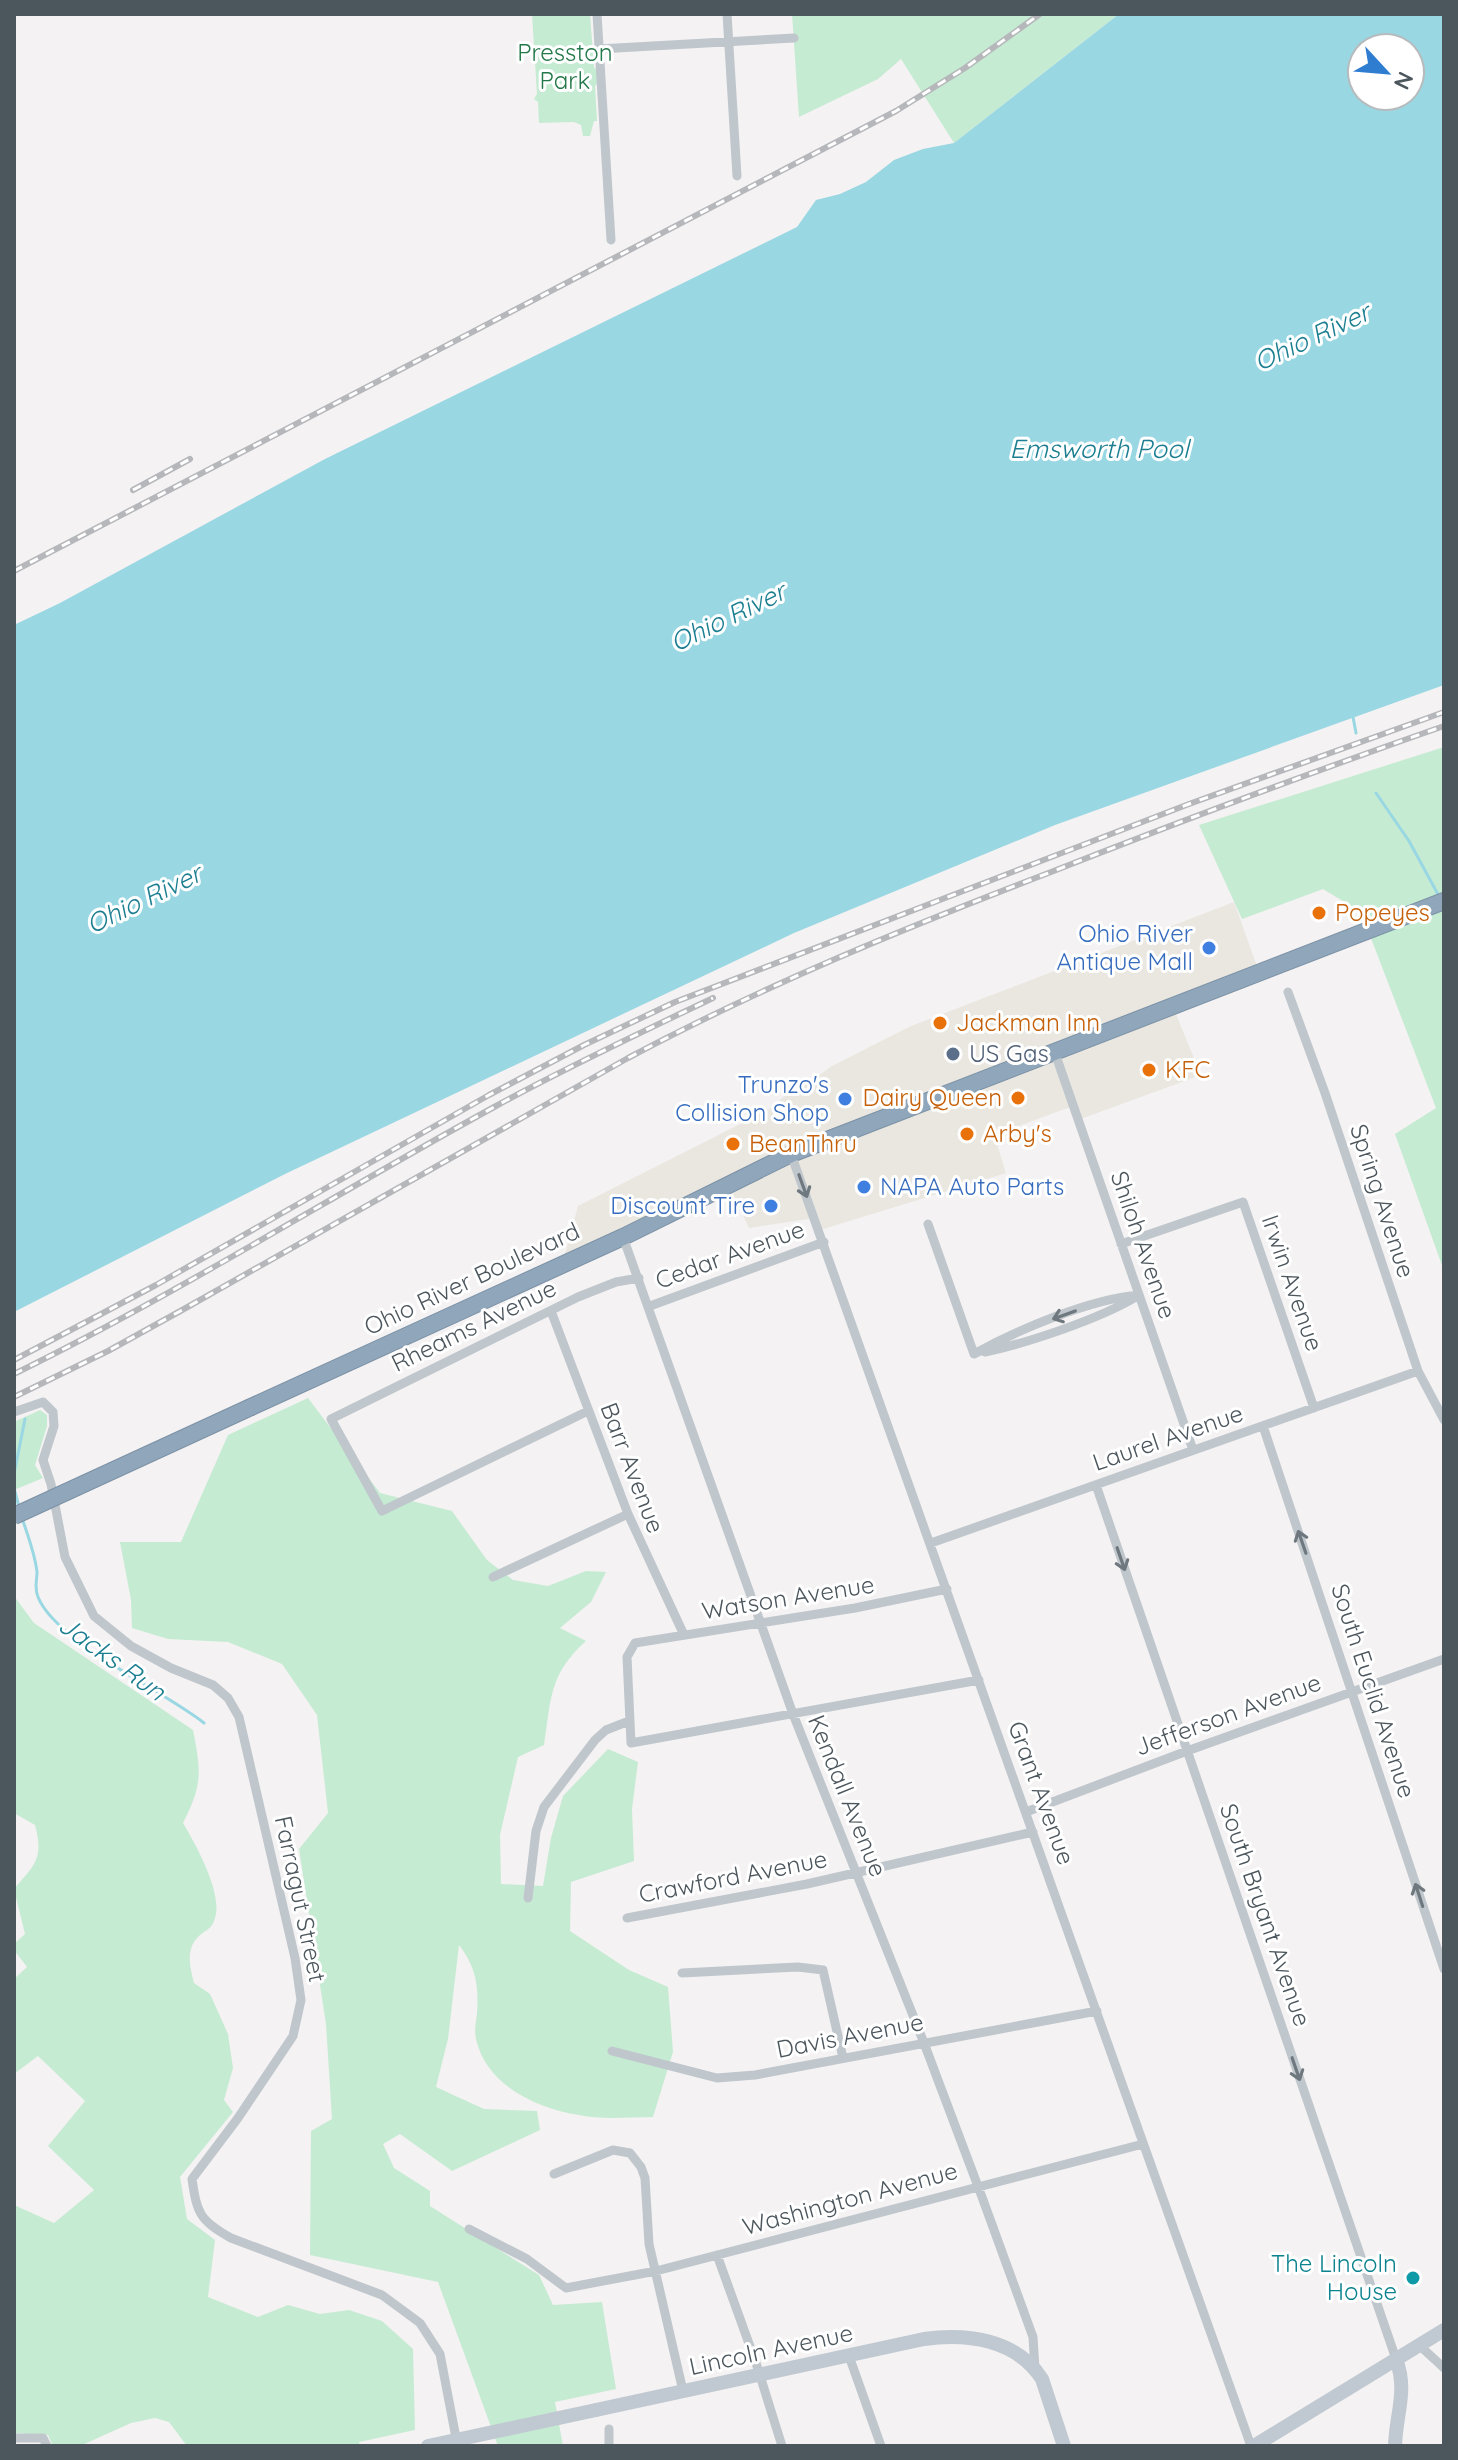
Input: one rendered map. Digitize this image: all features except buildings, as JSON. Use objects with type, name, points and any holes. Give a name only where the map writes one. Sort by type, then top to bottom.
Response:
[{"type":"highway","name":"Ohio River Boulevard","points":[[14,1516],[623,1237],[791,1154],[1444,901]]},
{"type":"street","points":[[597,14],[611,240]]},
{"type":"street","points":[[727,14],[737,176]]},
{"type":"street","points":[[599,49],[794,38]]},
{"type":"street","name":"Spring Avenue","points":[[1288,992],[1418,1371],[1444,1420]]},
{"type":"street","name":"Shiloh Avenue","points":[[1055,1053],[1193,1450]]},
{"type":"street","name":"Grant Avenue","points":[[791,1154],[1252,2446]]},
{"type":"street","name":"Irwin Avenue","points":[[1121,1244],[1243,1202],[1314,1408]]},
{"type":"street","points":[[928,1224],[974,1354],[1007,1347],[1118,1308],[1139,1295]]},
{"type":"street","name":"Kendall Avenue","points":[[623,1237],[793,1714],[924,2043],[1033,2337],[1035,2369]]},
{"type":"street","name":"Cedar Avenue","points":[[650,1306],[824,1242]]},
{"type":"street","name":"Rheams Avenue","points":[[588,1411],[382,1511],[331,1419],[578,1297],[616,1282],[639,1278]]},
{"type":"street","name":"Barr Avenue","points":[[551,1311],[628,1514],[684,1635]]},
{"type":"street","name":"Laurel Avenue","points":[[931,1543],[1418,1371]]},
{"type":"street","name":"Farragut Street","points":[[14,1412],[43,1402],[53,1412],[54,1426],[43,1460],[51,1484],[65,1557],[94,1616],[131,1646],[171,1668],[213,1685],[228,1698],[239,1717],[291,1943],[301,2000],[293,2036],[192,2179],[196,2210],[231,2238],[382,2295],[420,2323],[440,2354],[458,2446]]},
{"type":"street","name":"South Euclid Avenue","points":[[1263,1426],[1444,1969]]},
{"type":"street","name":"South Bryant Avenue","points":[[1096,1485],[1396,2359]]},
{"type":"street","points":[[493,1577],[628,1514]]},
{"type":"street","name":"Watson Avenue","points":[[629,1721],[627,1657],[635,1643],[855,1608],[947,1589]]},
{"type":"street","name":"Jefferson Avenue","points":[[1026,1812],[1444,1659]]},
{"type":"street","points":[[528,1898],[536,1831],[544,1807],[606,1730],[629,1721],[631,1743],[979,1680]]},
{"type":"street","name":"Crawford Avenue","points":[[627,1918],[856,1872],[1033,1832]]},
{"type":"street","points":[[682,1973],[787,1967],[823,1970],[843,2058]]},
{"type":"street","name":"Davis Avenue","points":[[612,2051],[717,2078],[755,2075],[1097,2011]]},
{"type":"street","name":"Washington Avenue","points":[[469,2229],[527,2259],[566,2288],[656,2271],[1143,2144]]},
{"type":"street","points":[[554,2174],[613,2150],[630,2153],[641,2167],[645,2178],[649,2244],[683,2391]]},
{"type":"street","points":[[717,2255],[782,2446]]},
{"type":"street","points":[[1252,2446],[1444,2330]]},
{"type":"street","name":"Lincoln Avenue","points":[[428,2446],[924,2339],[965,2336],[992,2342],[1035,2369]]},
{"type":"street","points":[[1419,2345],[1444,2368]]},
{"type":"street","points":[[849,2356],[881,2446]]},
{"type":"street","points":[[1395,2446],[1403,2387],[1396,2359]]},
{"type":"street","points":[[1035,2369],[1042,2379],[1064,2446]]},
{"type":"street","points":[[609,2429],[609,2446]]},
{"type":"street","points":[[14,2438],[45,2442]]},
{"type":"shaded area","points":[[1234,902],[1259,972],[1173,1007],[1201,1075],[1078,1120],[1073,1106],[994,1135],[1006,1173],[820,1230],[815,1218],[749,1228],[729,1185],[562,1265],[578,1206],[768,1110],[788,1093],[832,1066],[911,1026]]},
{"type":"green space","name":"Presston Park","points":[[532,14],[590,14],[598,83],[595,86],[597,121],[594,121],[590,136],[583,136],[581,125],[574,122],[539,123],[538,102],[534,99],[537,94]]},
{"type":"green space","points":[[792,14],[1119,14],[954,143],[901,59],[878,79],[799,117]]},
{"type":"green space","points":[[1444,747],[1444,1271],[1395,1134],[1436,1108],[1361,912],[1323,889],[1242,919],[1199,825]]},
{"type":"green space","points":[[308,1398],[380,1493],[452,1511],[487,1560],[513,1580],[548,1586],[586,1571],[606,1572],[591,1602],[560,1628],[586,1641],[558,1676],[544,1745],[518,1757],[500,1835],[501,1884],[543,1886],[551,1838],[563,1796],[608,1749],[638,1762],[632,1809],[634,1861],[571,1882],[570,1931],[629,1970],[668,1987],[673,2052],[653,2117],[588,2117],[563,2112],[530,2100],[502,2081],[490,2069],[476,2039],[477,1986],[473,1969],[459,1945],[448,2039],[436,2087],[484,2109],[537,2111],[540,2130],[452,2171],[400,2134],[383,2144],[394,2168],[430,2191],[430,2206],[539,2275],[553,2305],[602,2302],[616,2389],[555,2402],[563,2446],[498,2446],[438,2282],[310,2255],[311,2131],[332,2119],[326,2024],[299,1849],[328,1813],[317,1715],[282,1664],[228,1642],[168,1639],[132,1628],[131,1600],[120,1542],[181,1542],[228,1435]]},
{"type":"green space","points":[[40,1410],[47,1415],[47,1426],[35,1465],[43,1478],[14,1490],[14,1422]]},
{"type":"green space","points":[[14,1596],[34,1623],[193,1730],[198,1756],[197,1787],[183,1823],[207,1869],[216,1908],[212,1924],[192,1947],[190,1965],[194,1983],[210,1994],[228,2034],[233,2068],[224,2100],[233,2112],[180,2177],[187,2219],[215,2240],[208,2297],[258,2317],[288,2305],[320,2314],[349,2310],[382,2321],[413,2349],[415,2430],[359,2442],[360,2446],[187,2446],[169,2422],[155,2418],[131,2423],[80,2446],[53,2446],[48,2435],[14,2433],[14,2205],[54,2223],[94,2190],[48,2146],[85,2101],[38,2056],[14,2074],[14,1979],[27,1967],[14,1950],[14,1944],[25,1934],[14,1889],[36,1860],[38,1836],[35,1825],[14,1813]]},
{"type":"water","name":"Emsworth Pool","points":[[1119,14],[1444,14],[1444,685],[1055,825],[794,933],[285,1174],[14,1312],[14,625],[325,459],[797,227],[816,200],[840,194],[866,182],[894,160],[923,149],[954,143]]},
{"type":"waterway","points":[[1353,717],[1356,733]]},
{"type":"waterway","points":[[1376,793],[1409,841],[1440,898]]},
{"type":"waterway","name":"Jacks Run","points":[[14,1474],[25,1419]]},
{"type":"waterway","name":"Jacks Run","points":[[14,1488],[19,1507]]},
{"type":"waterway","name":"Jacks Run","points":[[22,1518],[36,1565],[37,1594],[49,1614],[88,1648],[204,1723]]},
{"type":"railway","points":[[14,571],[896,111],[965,68],[1040,14]]},
{"type":"railway","points":[[133,490],[190,459]]},
{"type":"railway","points":[[14,1360],[156,1285],[489,1095],[675,1002],[1189,804],[1444,712]]},
{"type":"railway","points":[[14,1397],[108,1351],[628,1058],[732,1006],[837,958],[997,893],[1247,797],[1444,726]]},
{"type":"railway","points":[[14,1374],[136,1310],[523,1092],[713,998]]},
{"type":"place","name":"Popeyes","points":[[1319,913]]},
{"type":"place","name":"Ohio River Antique Mall","points":[[1209,948]]},
{"type":"place","name":"Jackman Inn","points":[[940,1023]]},
{"type":"place","name":"US Gas","points":[[953,1054]]},
{"type":"place","name":"KFC","points":[[1149,1070]]},
{"type":"place","name":"Dairy Queen","points":[[1018,1098]]},
{"type":"place","name":"Trunzo's Collision Shop","points":[[845,1099]]},
{"type":"place","name":"Arby's","points":[[967,1134]]},
{"type":"place","name":"BeanThru","points":[[733,1144]]},
{"type":"place","name":"NAPA Auto Parts","points":[[864,1187]]},
{"type":"place","name":"Discount Tire","points":[[771,1206]]},
{"type":"place","name":"The Lincoln House","points":[[1413,2278]]},
{"type":"water label","name":"Ohio River","points":[[1312,337]]},
{"type":"water label","name":"Ohio River","points":[[728,617]]},
{"type":"water label","name":"Ohio River","points":[[144,899]]}]
